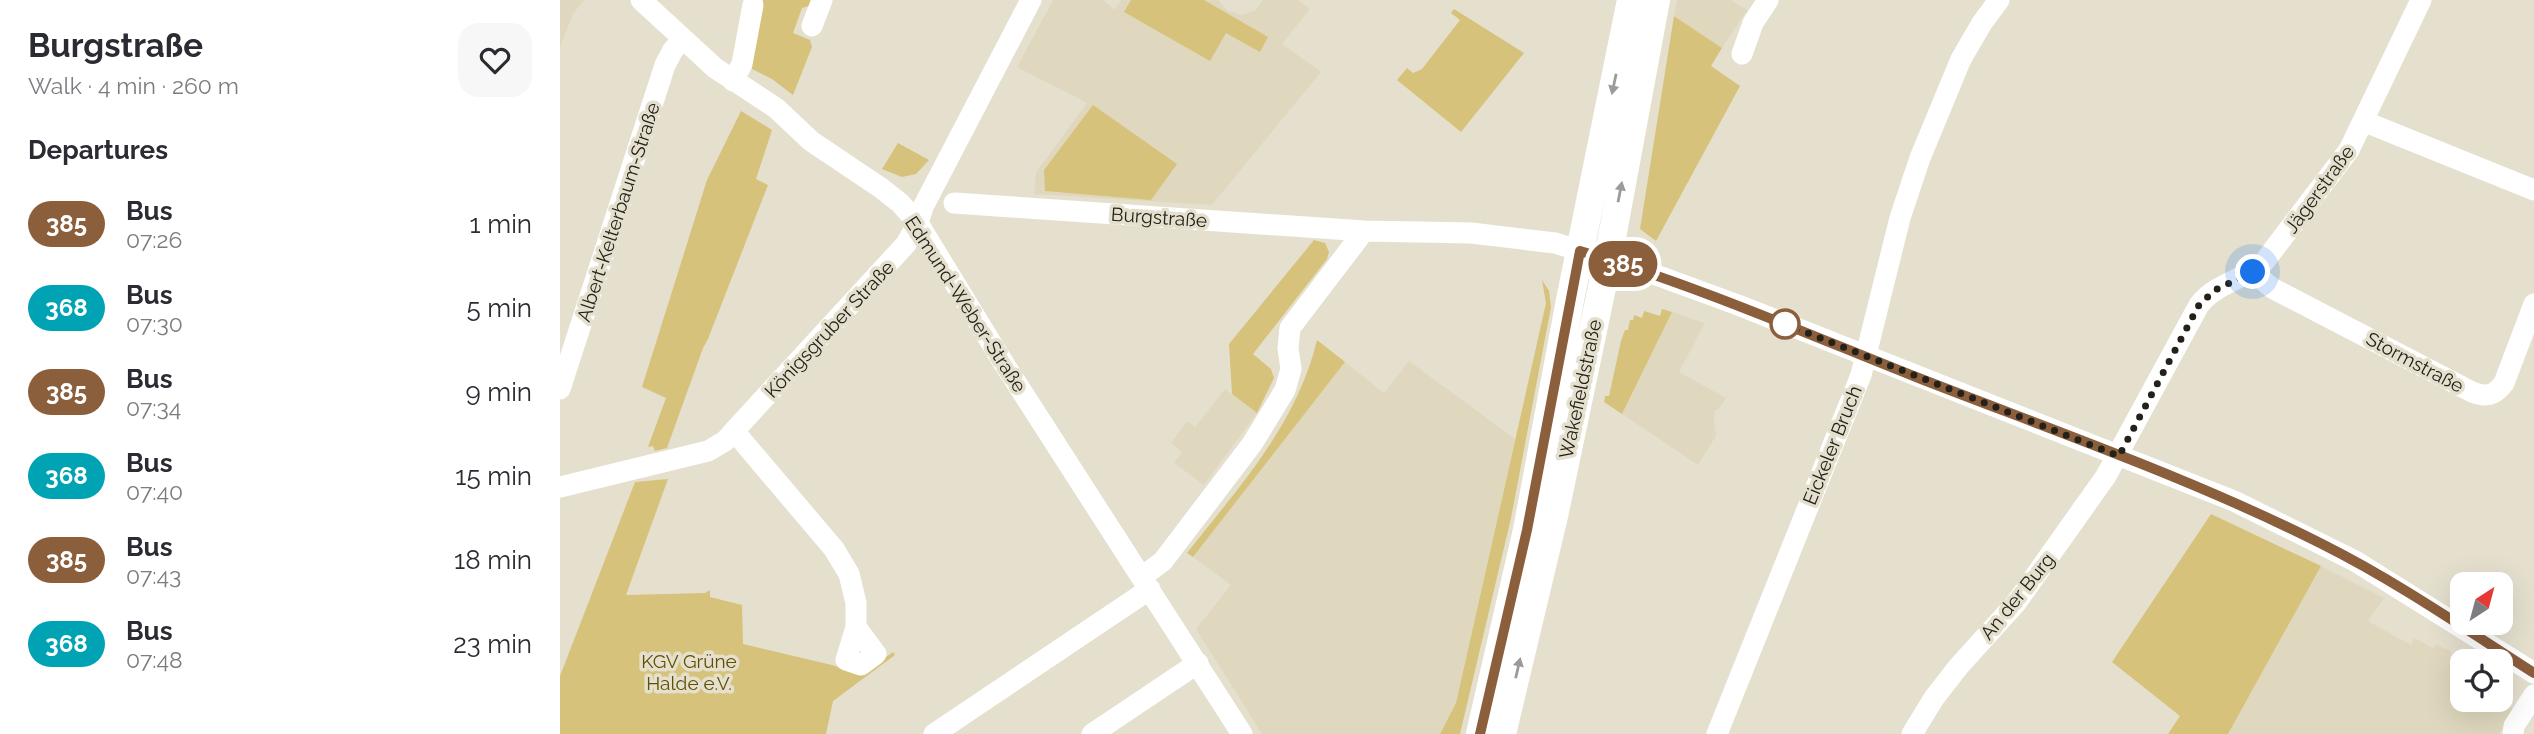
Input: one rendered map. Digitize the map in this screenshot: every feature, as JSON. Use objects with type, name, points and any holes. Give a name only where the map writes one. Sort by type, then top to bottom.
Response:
[{"type":"main road","name":"Wakefieldstraße","points":[[1480,734],[1527,530],[1631,0]]},
{"type":"main road","name":"Wakefieldstraße","points":[[1502,734],[1554,516],[1608,259],[1656,0]]},
{"type":"street","name":"Edmund-Weber-Straße","points":[[641,0],[733,81],[776,108],[811,141],[888,193],[918,223],[1001,359],[1242,734]]},
{"type":"street","points":[[812,26],[822,0]]},
{"type":"street","name":"Königsgruber Straße","points":[[560,487],[708,451],[725,441],[906,244],[1031,0]]},
{"type":"street","points":[[1742,54],[1749,30],[1768,0]]},
{"type":"street","name":"Eickeler Bruch","points":[[1717,734],[1861,374],[1900,218],[1920,158],[1961,59],[1999,0]]},
{"type":"street","name":"Jägerstraße","points":[[2119,456],[2199,305],[2215,290],[2253,272],[2264,262],[2342,161],[2421,0]]},
{"type":"street","points":[[733,81],[742,64],[753,5]]},
{"type":"street","name":"Albert-Kelterbaum-Straße","points":[[560,389],[662,75],[668,58],[683,38]]},
{"type":"street","points":[[2363,121],[2534,190]]},
{"type":"street","name":"Burgstraße","points":[[954,203],[1364,231],[1494,235],[1544,241],[1608,259],[1738,305],[2234,501],[2325,545],[2409,593],[2534,673]]},
{"type":"street","points":[[934,734],[1146,583],[1269,417],[1285,390],[1291,369],[1288,348],[1290,328],[1364,231]]},
{"type":"street","name":"Stormstraße","points":[[2253,272],[2272,288],[2472,392],[2487,396],[2496,392],[2504,383],[2534,304]]},
{"type":"street","points":[[734,431],[839,558],[849,575],[856,603],[856,628]]},
{"type":"street","name":"An der Burg","points":[[1912,734],[1934,698],[1959,666],[2016,603],[2119,456]]},
{"type":"street","points":[[1092,734],[1198,663]]},
{"type":"street","points":[[2513,734],[2514,726],[2534,695]]},
{"type":"street","points":[[2522,734],[2534,720]]},
{"type":"shaded area","points":[[560,0],[584,0],[573,14],[560,47]]},
{"type":"shaded area","points":[[1053,0],[1103,0],[1115,10],[1121,0],[1218,0],[1228,11],[1242,15],[1256,10],[1263,0],[1298,0],[1310,9],[1282,44],[1321,72],[1212,205],[1034,194],[1036,172],[1087,103],[1017,67]]},
{"type":"shaded area","points":[[1677,0],[1731,0],[1747,10],[1722,48],[1674,16]]},
{"type":"shaded area","points":[[1672,312],[1705,323],[1679,372],[1726,398],[1719,409],[1715,410],[1716,436],[1698,465],[1622,414]]},
{"type":"shaded area","points":[[1409,361],[1515,439],[1456,703],[1440,734],[1262,734],[1196,629],[1231,585],[1193,557],[1345,362],[1384,393]]},
{"type":"shaded area","points":[[1225,389],[1257,413],[1204,485],[1174,463],[1182,452],[1171,443],[1187,421],[1195,427]]},
{"type":"shaded area","points":[[2321,566],[2384,598],[2368,621],[2411,645],[2414,638],[2433,648],[2436,644],[2450,651],[2450,712],[2512,712],[2499,734],[2228,734]]},
{"type":"green space","points":[[763,0],[815,0],[812,5],[802,8],[793,33],[810,40],[812,47],[793,95],[772,79],[750,68]]},
{"type":"green space","points":[[1131,0],[1204,0],[1268,37],[1260,52],[1226,33],[1210,61],[1124,12]]},
{"type":"green space","points":[[1454,9],[1524,53],[1461,132],[1397,80],[1407,68],[1413,73],[1422,69],[1460,20],[1451,13]]},
{"type":"green space","points":[[1674,16],[1722,48],[1711,66],[1740,86],[1656,241],[1640,229]]},
{"type":"green space","points":[[1093,105],[1177,164],[1151,200],[1045,191],[1044,170]]},
{"type":"green space","points":[[741,111],[772,130],[756,179],[768,185],[703,348],[667,448],[655,451],[653,446],[648,447],[666,398],[642,387],[707,180]]},
{"type":"green space","points":[[898,143],[929,160],[916,174],[902,177],[882,169]]},
{"type":"green space","points":[[1314,240],[1325,243],[1329,252],[1327,259],[1253,354],[1271,369],[1274,378],[1257,413],[1232,394],[1229,344]]},
{"type":"green space","points":[[1542,280],[1549,291],[1551,307],[1511,518],[1460,734],[1440,734],[1456,703],[1546,303]]},
{"type":"green space","points":[[1662,309],[1672,312],[1622,414],[1604,402],[1605,396],[1609,396],[1625,330],[1628,330],[1634,315],[1642,318],[1644,311],[1660,316]]},
{"type":"green space","points":[[1317,340],[1345,362],[1193,557],[1187,553],[1246,479],[1281,427],[1308,371]]},
{"type":"green space","name":"KGV Grüne Halde e.V.","points":[[668,479],[626,595],[705,593],[710,590],[710,597],[742,605],[743,644],[832,665],[861,675],[893,652],[895,655],[833,701],[826,734],[560,734],[560,676],[635,482]]},
{"type":"green space","points":[[2211,514],[2321,566],[2228,734],[2168,734],[2180,716],[2112,662]]},
{"type":"bus line","name":"385","points":[[1480,734],[1527,530],[1580,251],[1637,268],[1738,305],[2234,501],[2355,561],[2534,673]]},
{"type":"route","points":[[1785,324],[2119,456],[2199,305],[2206,296],[2223,285],[2253,272]]}]
